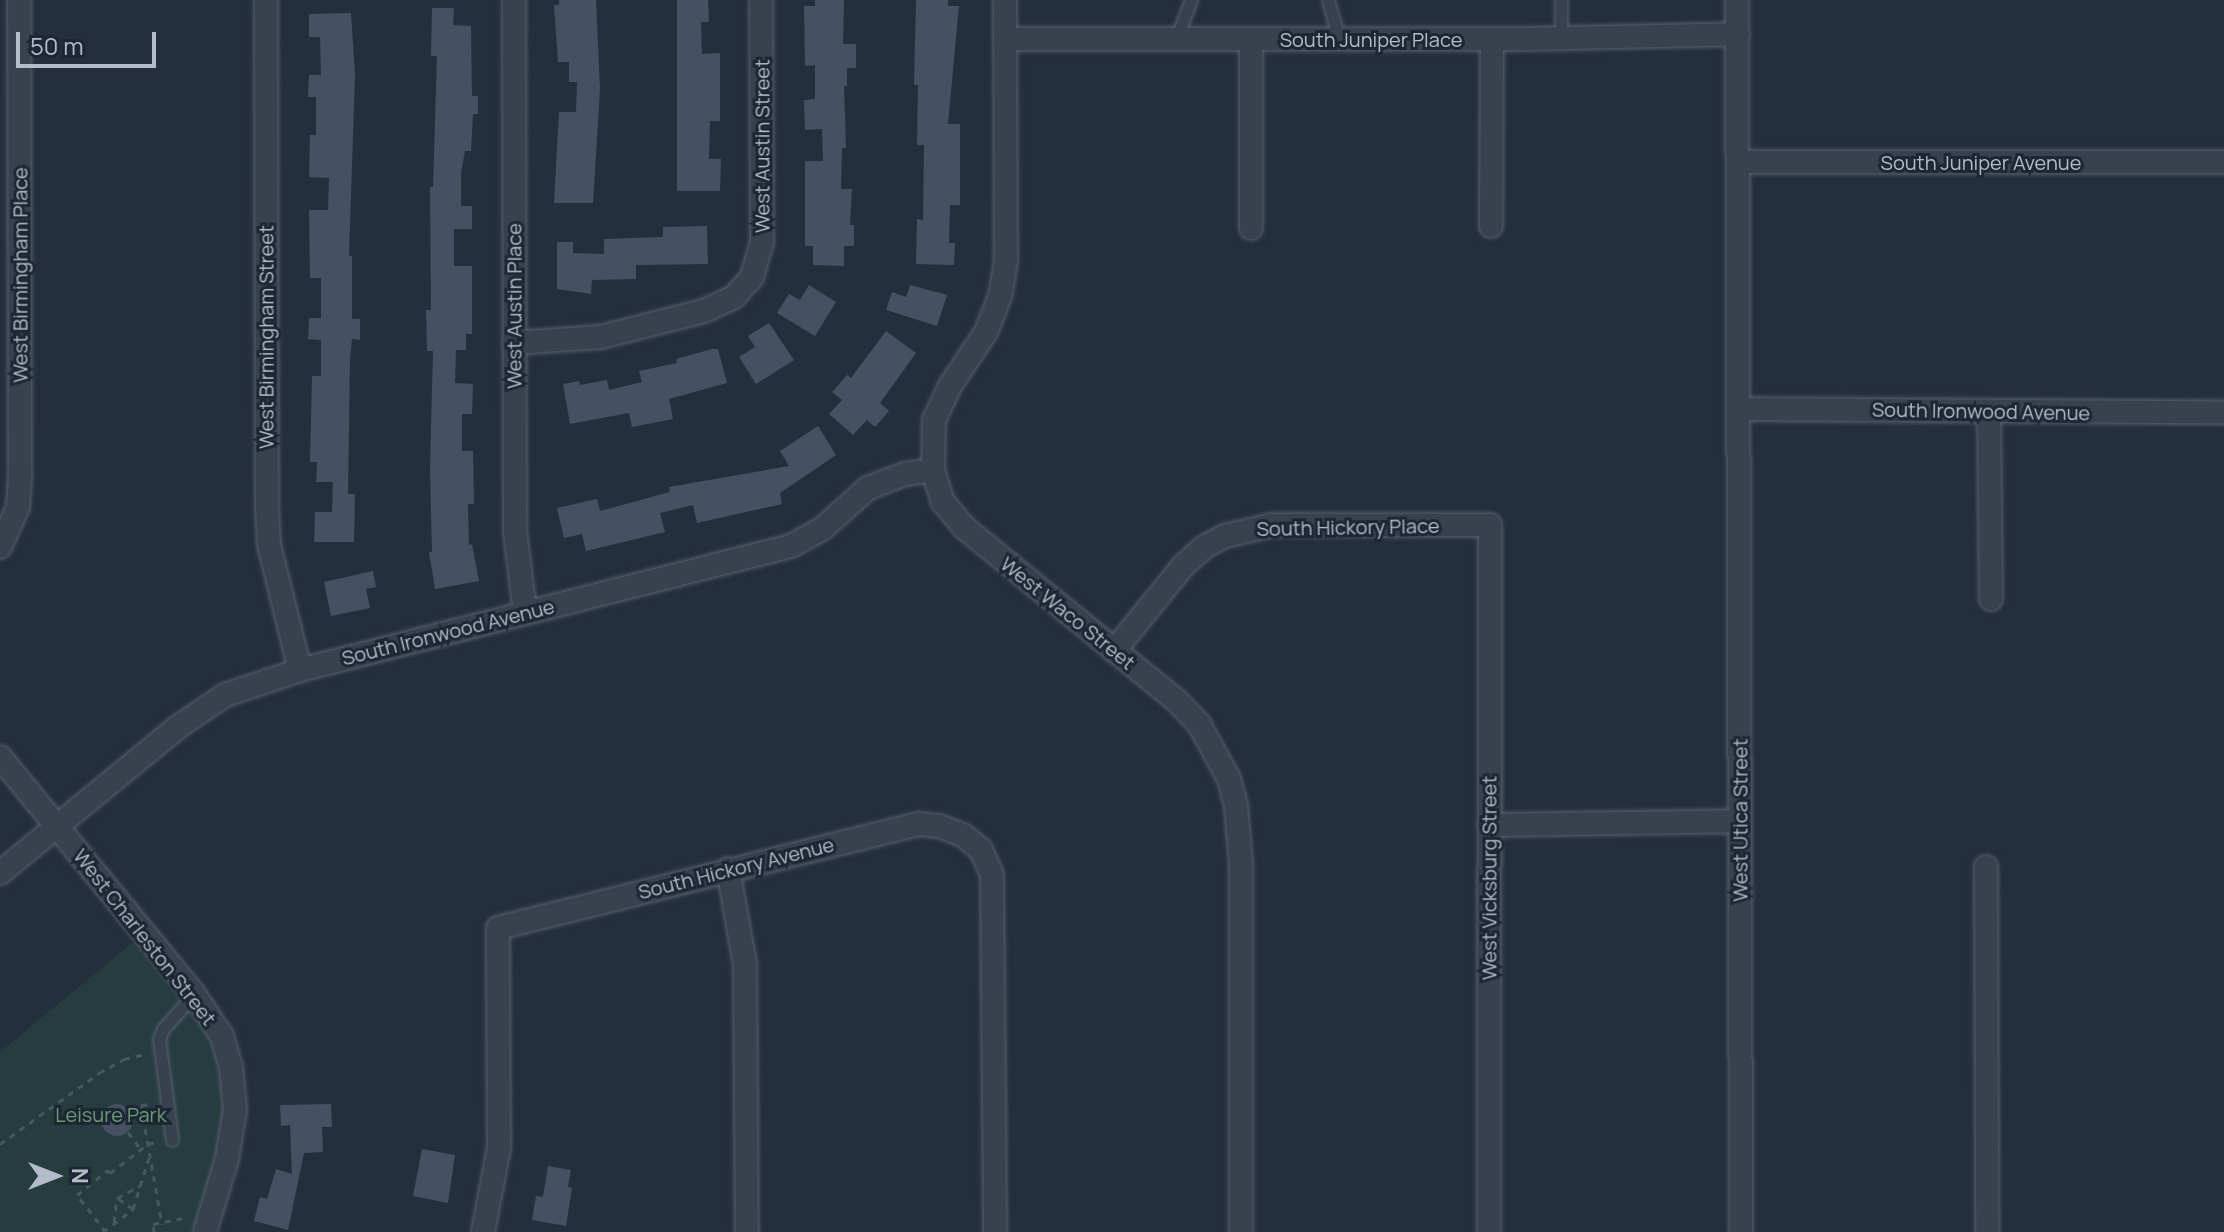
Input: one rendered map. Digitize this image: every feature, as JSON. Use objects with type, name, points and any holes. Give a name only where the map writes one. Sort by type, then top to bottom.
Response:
[{"type":"street","name":"West Birmingham Place","points":[[0,547],[18,507],[20,476],[19,0]]},
{"type":"street","name":"West Birmingham Street","points":[[266,0],[267,507],[269,545],[300,670]]},
{"type":"street","name":"West Austin Place","points":[[514,0],[515,531],[525,612]]},
{"type":"street","name":"West Austin Street","points":[[514,343],[601,337],[704,311],[734,297],[752,277],[762,243],[761,0]]},
{"type":"street","name":"West Waco Street","points":[[1005,0],[1007,240],[1000,296],[986,332],[940,404],[932,439],[933,470],[943,502],[966,529],[1176,700],[1199,724],[1229,779],[1236,806],[1241,864],[1241,1232]]},
{"type":"street","name":"West Utica Street","points":[[1737,0],[1741,1232]]},
{"type":"street","name":"South Juniper Place","points":[[1005,39],[1492,39],[1738,34]]},
{"type":"street","points":[[1251,39],[1251,228]]},
{"type":"street","points":[[1491,226],[1492,39]]},
{"type":"street","name":"South Juniper Avenue","points":[[1738,162],[2224,162]]},
{"type":"street","name":"South Ironwood Avenue","points":[[1738,409],[2224,412]]},
{"type":"street","points":[[1989,412],[1991,599]]},
{"type":"street","name":"South Ironwood Avenue","points":[[0,873],[199,711],[251,684],[791,546],[822,529],[868,488],[905,474],[933,470]]},
{"type":"street","name":"South Hickory Place","points":[[1114,651],[1183,566],[1204,547],[1225,536],[1272,525],[1490,525]]},
{"type":"street","name":"West Vicksburg Street","points":[[1489,1232],[1490,525]]},
{"type":"street","name":"West Charleston Street","points":[[0,757],[194,994],[222,1036],[235,1088],[231,1144],[199,1224]]},
{"type":"street","points":[[1489,825],[1740,821]]},
{"type":"street","name":"South Hickory Avenue","points":[[483,1232],[499,1147],[498,928],[919,824],[953,830],[973,842],[987,862],[994,891],[995,1232]]},
{"type":"street","points":[[1986,867],[1987,1232]]},
{"type":"street","points":[[728,869],[745,964],[747,1232]]},
{"type":"lane","points":[[1176,39],[1191,0]]},
{"type":"lane","points":[[1328,0],[1339,39]]},
{"type":"lane","points":[[1561,0],[1561,38]]},
{"type":"lane","points":[[172,1140],[161,1050],[163,1029],[194,994]]},
{"type":"path","points":[[0,1144],[99,1073],[124,1059],[161,1050]]},
{"type":"path","points":[[132,1113],[141,1105],[167,1103]]},
{"type":"path","points":[[141,1105],[162,1223]]},
{"type":"path","points":[[128,1132],[140,1149]]},
{"type":"path","points":[[150,1155],[133,1209],[105,1231],[77,1195],[148,1144],[172,1140]]},
{"type":"path","points":[[117,1198],[141,1185]]},
{"type":"path","points":[[114,1224],[117,1198]]},
{"type":"path","points":[[117,1198],[133,1209]]},
{"type":"path","points":[[154,1232],[153,1224],[199,1224]]},
{"type":"green space","name":"Leisure Park","points":[[137,939],[198,1016],[214,1045],[223,1085],[222,1134],[194,1232],[0,1232],[0,1052]]},
{"type":"building","points":[[559,0],[596,0],[600,89],[593,203],[554,203],[559,112],[576,112],[577,82],[569,82],[569,62],[558,62],[554,5],[559,5]]},
{"type":"building","points":[[677,0],[708,0],[709,22],[701,22],[702,54],[720,53],[720,121],[710,121],[709,159],[721,159],[720,191],[677,191]]},
{"type":"building","points":[[815,0],[844,0],[843,44],[856,44],[856,68],[847,68],[847,86],[844,86],[846,148],[842,148],[841,189],[852,189],[850,225],[854,225],[854,246],[844,246],[844,266],[813,265],[813,246],[805,246],[805,161],[823,161],[822,129],[805,130],[804,100],[815,99],[815,65],[805,66],[804,6],[815,6]]},
{"type":"building","points":[[916,0],[948,0],[948,6],[959,6],[948,124],[960,124],[960,205],[950,205],[949,243],[955,243],[954,265],[916,264],[917,219],[923,220],[924,145],[917,145],[918,85],[914,85]]},
{"type":"building","points":[[432,8],[454,8],[453,25],[471,26],[472,96],[478,96],[478,114],[473,114],[471,151],[465,151],[461,173],[461,206],[472,206],[472,229],[454,229],[454,266],[472,266],[472,334],[466,334],[466,350],[456,350],[455,383],[473,384],[472,414],[462,414],[462,451],[473,451],[474,504],[468,504],[469,545],[472,544],[479,581],[435,589],[429,552],[432,552],[430,470],[433,351],[427,351],[426,310],[431,310],[430,187],[433,187],[437,56],[431,56]]},
{"type":"building","points":[[351,13],[355,75],[349,256],[352,256],[352,319],[360,319],[360,340],[352,339],[350,359],[348,494],[355,494],[354,542],[314,542],[315,512],[332,512],[333,482],[316,482],[317,462],[310,462],[312,376],[321,376],[321,340],[308,339],[309,318],[321,318],[321,278],[310,278],[309,210],[328,210],[329,178],[309,177],[310,135],[316,135],[316,97],[308,97],[309,75],[321,75],[320,37],[309,37],[309,14]]},
{"type":"building","points":[[707,226],[708,264],[636,265],[636,279],[592,280],[591,294],[557,289],[557,242],[573,242],[573,253],[604,254],[604,239],[663,237],[663,227]]},
{"type":"building","points":[[809,285],[836,302],[815,336],[777,313],[789,294],[800,300]]},
{"type":"building","points":[[910,285],[947,295],[937,326],[886,310],[892,292],[906,297]]},
{"type":"building","points":[[769,323],[794,360],[756,384],[739,357],[755,347],[748,336]]},
{"type":"building","points":[[886,331],[916,353],[880,403],[889,411],[875,427],[867,420],[853,435],[829,414],[842,400],[832,392],[847,375],[851,378]]},
{"type":"building","points":[[718,349],[727,383],[669,399],[673,419],[632,427],[629,413],[570,424],[563,384],[579,381],[580,385],[607,380],[609,390],[642,382],[639,371],[677,363],[676,359]]},
{"type":"building","points":[[818,426],[836,455],[780,493],[782,504],[697,523],[693,505],[660,513],[665,532],[586,551],[582,534],[564,538],[557,508],[597,499],[600,511],[670,492],[669,487],[789,466],[780,451]]},
{"type":"building","points":[[373,571],[376,587],[366,589],[370,608],[331,616],[324,582]]},
{"type":"building","points":[[117,1104],[128,1109],[133,1120],[128,1131],[117,1136],[106,1131],[101,1120],[106,1109]]},
{"type":"building","points":[[331,1104],[332,1127],[322,1127],[323,1152],[304,1153],[288,1230],[254,1221],[260,1197],[267,1199],[276,1169],[292,1174],[290,1125],[281,1126],[280,1105]]},
{"type":"building","points":[[422,1149],[455,1155],[448,1203],[413,1196]]},
{"type":"building","points":[[548,1166],[571,1170],[568,1187],[572,1188],[566,1226],[532,1220],[536,1196],[543,1197]]}]
